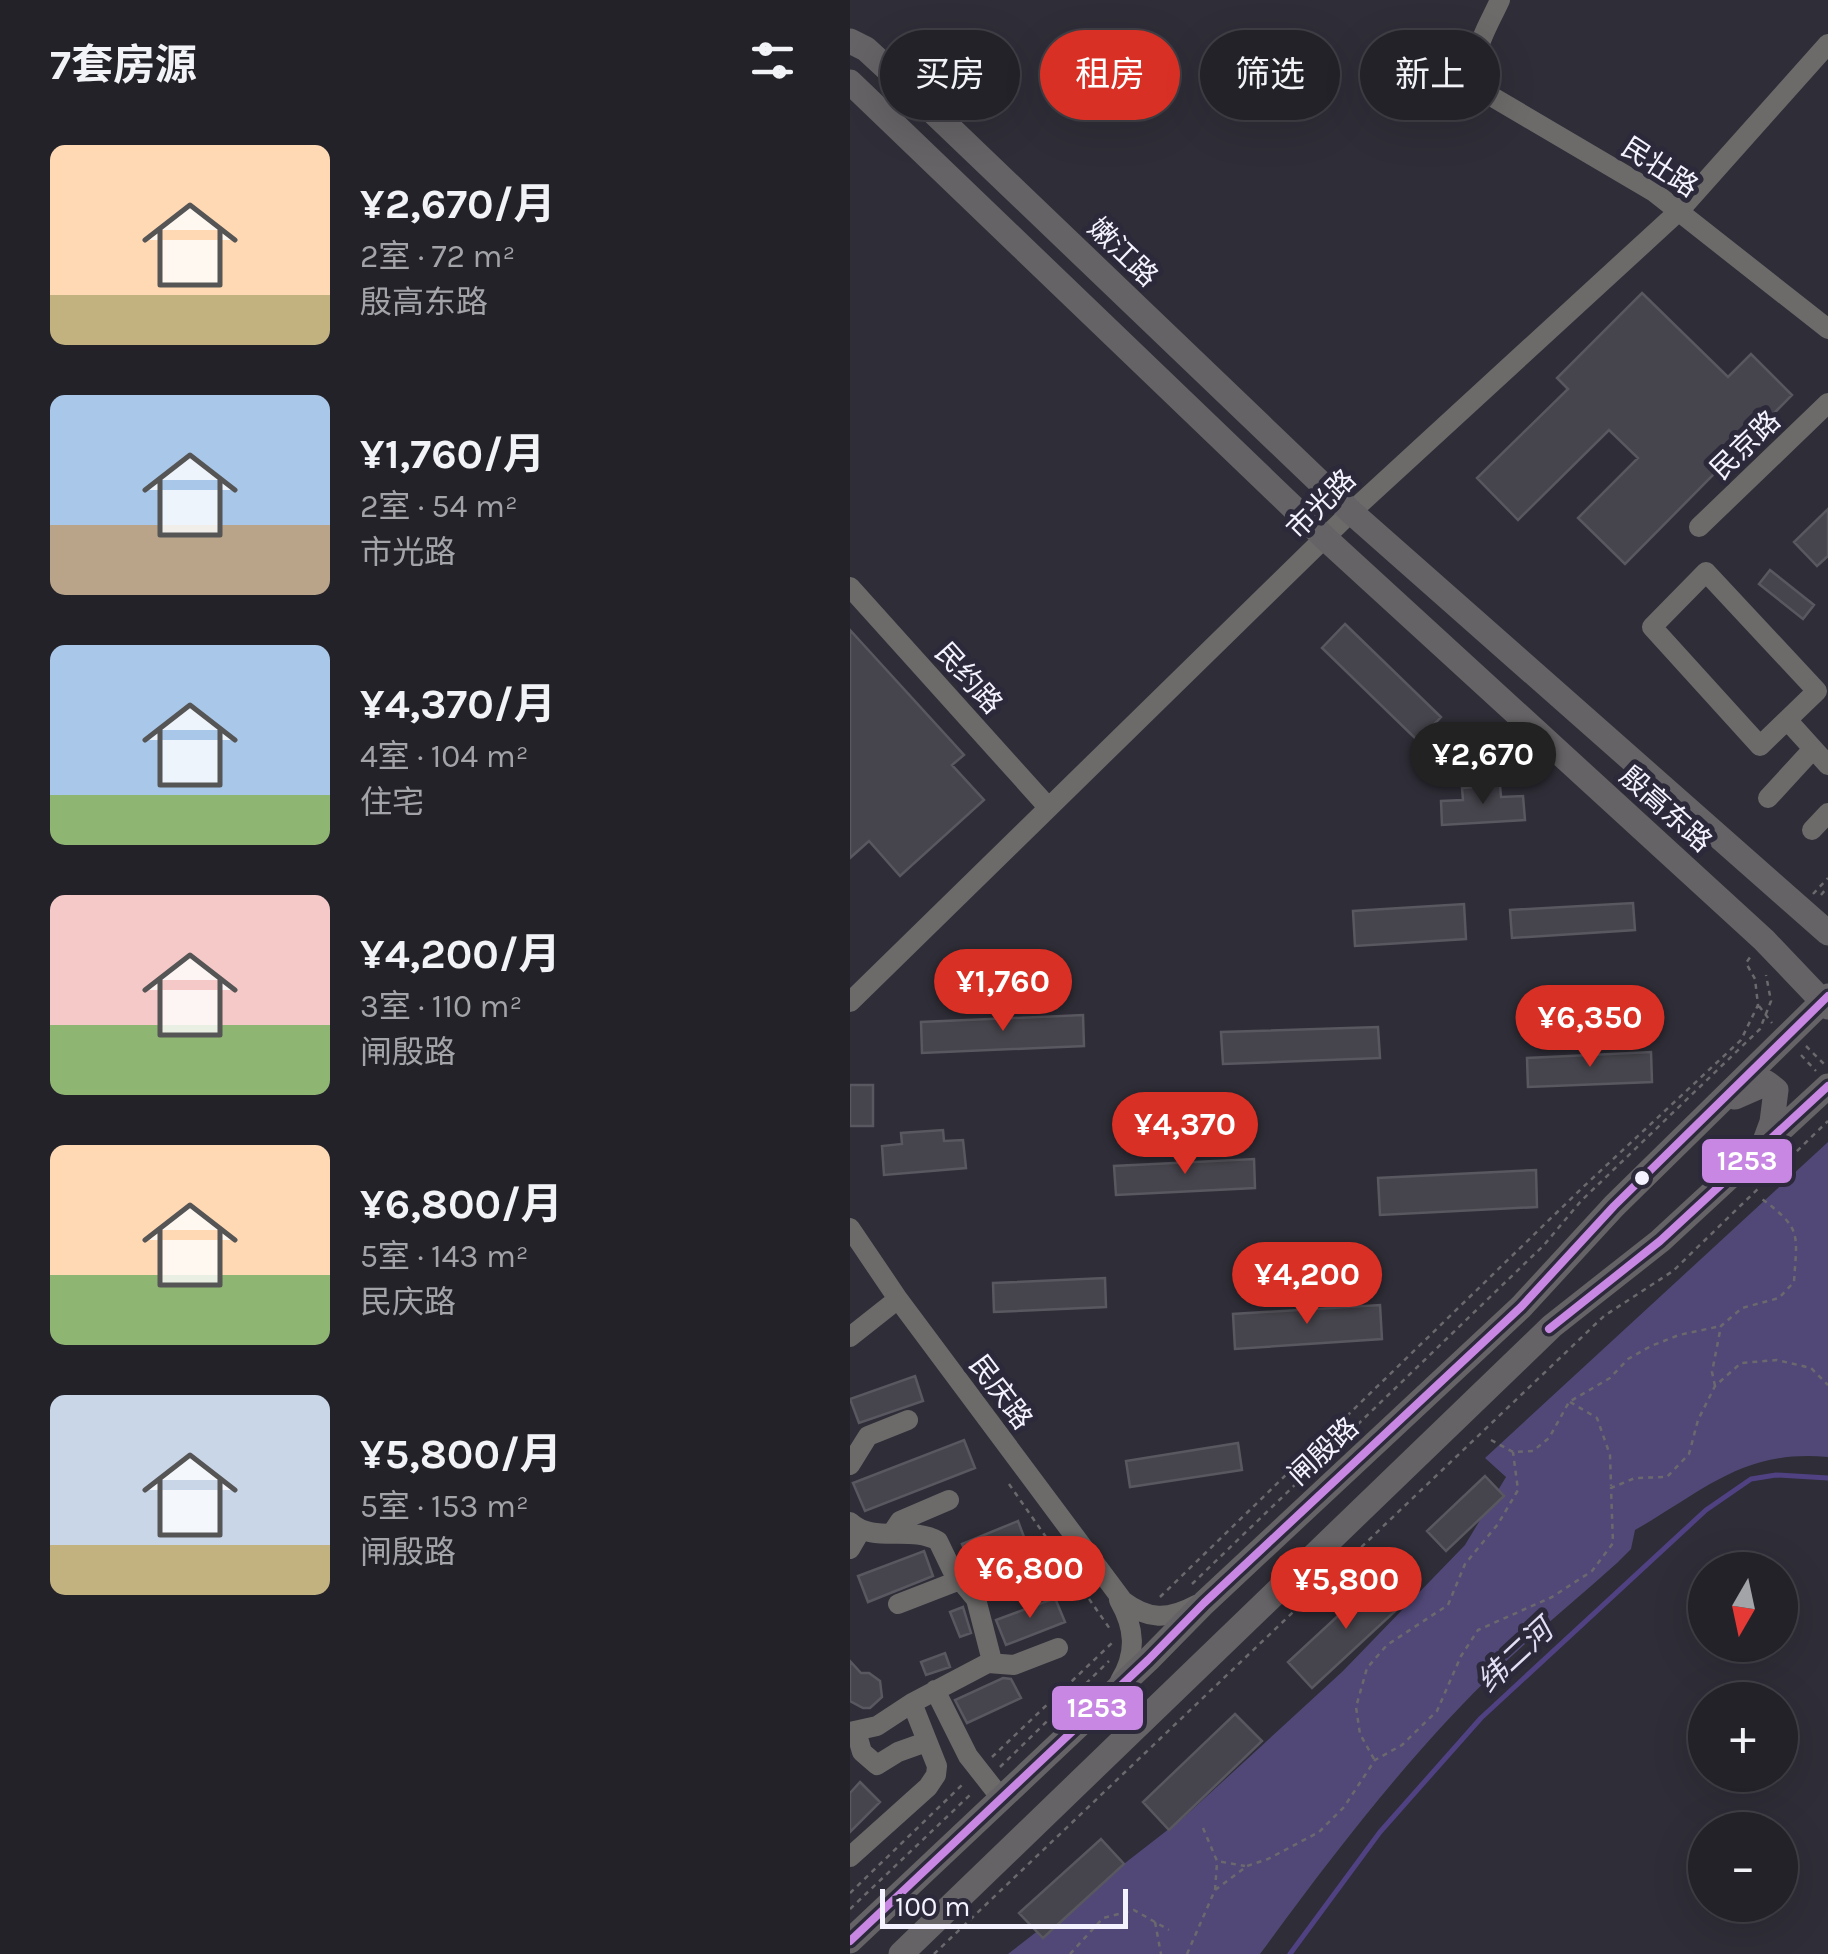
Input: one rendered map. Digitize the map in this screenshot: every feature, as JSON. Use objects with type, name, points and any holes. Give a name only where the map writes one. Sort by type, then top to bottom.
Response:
[{"type":"main road","name":"嫩江路","points":[[850,41],[866,50],[905,86],[1351,512]]},
{"type":"main road","points":[[850,82],[1326,539]]},
{"type":"main road","name":"殷高东路","points":[[1351,512],[1828,933]]},
{"type":"main road","name":"殷高东路","points":[[1326,539],[1764,952],[1826,1002]]},
{"type":"main road","name":"闸殷路","points":[[850,1942],[988,1783],[1111,1694],[1521,1307],[1614,1206],[1826,1002]]},
{"type":"main road","points":[[1710,1115],[1748,1089],[1766,1083],[1773,1085],[1776,1098],[1764,1146]]},
{"type":"main road","points":[[901,1954],[1552,1326],[1660,1240],[1828,1086]]},
{"type":"street","name":"民壮路","points":[[1500,0],[1474,59],[1474,78],[1479,89],[1654,192],[1828,330]]},
{"type":"street","name":"市光路","points":[[850,1002],[1351,512],[1680,210],[1828,44]]},
{"type":"street","name":"民京路","points":[[1699,526],[1828,403]]},
{"type":"street","points":[[1706,572],[1817,691],[1788,721],[1760,746],[1652,627],[1706,572]]},
{"type":"street","name":"民约路","points":[[850,587],[1048,806]]},
{"type":"street","points":[[1788,721],[1828,766]]},
{"type":"street","points":[[1768,798],[1813,748]]},
{"type":"street","points":[[1812,830],[1828,813]]},
{"type":"street","name":"民庆路","points":[[850,1228],[1110,1586],[1133,1639]]},
{"type":"street","points":[[850,1337],[898,1299]]},
{"type":"street","points":[[850,1465],[868,1436],[908,1420]]},
{"type":"street","points":[[892,1533],[908,1516],[948,1500]]},
{"type":"street","points":[[854,1534],[920,1534],[938,1541],[976,1599],[992,1662]]},
{"type":"street","points":[[898,1604],[960,1580]]},
{"type":"street","points":[[1124,1619],[1176,1615],[1226,1583]]},
{"type":"street","points":[[1111,1694],[1130,1664],[1133,1639]]},
{"type":"street","points":[[926,1742],[877,1765],[862,1752],[853,1731],[877,1726],[935,1690],[992,1662],[1014,1665],[1058,1648]]},
{"type":"street","points":[[935,1690],[988,1783]]},
{"type":"street","points":[[850,1857],[928,1787],[936,1774],[912,1703]]},
{"type":"path","points":[[1800,908],[1828,878]]},
{"type":"path","points":[[850,1893],[988,1783],[1118,1638],[1124,1619],[1149,1598],[1161,1597],[1581,1189],[1741,1040],[1758,1004],[1755,979],[1746,963],[1764,952],[1770,1001],[1760,1028],[1581,1200],[1530,1258],[1192,1584]]},
{"type":"path","points":[[934,1954],[1596,1323],[1672,1271],[1828,1121]]},
{"type":"path","points":[[1491,1440],[1513,1452],[1532,1451],[1550,1438],[1569,1402],[1610,1378],[1628,1359],[1679,1335],[1721,1326],[1742,1308],[1779,1298],[1794,1282],[1797,1240],[1792,1221],[1762,1199]]},
{"type":"path","points":[[1715,1386],[1712,1372],[1721,1326]]},
{"type":"path","points":[[1612,1488],[1636,1478],[1667,1476],[1689,1454],[1698,1420],[1715,1386],[1741,1363],[1777,1360],[1811,1368],[1828,1386]]},
{"type":"path","points":[[1215,1890],[1247,1866],[1319,1832],[1344,1806],[1374,1760],[1402,1745],[1437,1711],[1461,1656],[1478,1630],[1552,1598],[1592,1571],[1613,1543],[1610,1455],[1597,1418],[1569,1402]]},
{"type":"path","points":[[1374,1760],[1360,1734],[1356,1707],[1367,1668],[1387,1646],[1448,1605],[1465,1564],[1498,1524],[1518,1490],[1513,1452]]},
{"type":"path","points":[[1009,1484],[1124,1619]]},
{"type":"path","points":[[850,1909],[988,1783],[1133,1639]]},
{"type":"path","points":[[1187,1954],[1215,1890],[1218,1861],[1203,1828]]},
{"type":"path","points":[[1218,1861],[1247,1866]]},
{"type":"path","points":[[1070,1954],[1103,1918],[1134,1910],[1169,1930]]},
{"type":"path","points":[[1154,1921],[1161,1954]]},
{"type":"shaded area","points":[[1828,1142],[1828,1457],[1798,1456],[1748,1466],[1635,1530],[1631,1549],[1502,1665],[1405,1768],[1260,1954],[1008,1954],[1183,1818],[1343,1671],[1465,1545],[1506,1477],[1485,1458]]},
{"type":"building","points":[[1642,293],[1728,377],[1751,354],[1792,395],[1625,564],[1578,518],[1638,458],[1609,430],[1518,520],[1477,478],[1568,389],[1557,378]]},
{"type":"building","points":[[1828,509],[1828,556],[1817,566],[1794,542]]},
{"type":"building","points":[[1770,570],[1814,605],[1803,619],[1759,584]]},
{"type":"building","points":[[1345,624],[1441,717],[1418,741],[1322,648]]},
{"type":"building","points":[[850,630],[964,755],[952,765],[984,800],[900,876],[869,841],[850,858]]},
{"type":"building","points":[[1500,785],[1501,797],[1523,796],[1525,820],[1442,825],[1441,801],[1463,800],[1462,788]]},
{"type":"building","points":[[1633,903],[1635,930],[1512,938],[1510,910]]},
{"type":"building","points":[[1464,904],[1466,939],[1355,946],[1353,911]]},
{"type":"building","points":[[1083,1015],[1084,1046],[922,1053],[921,1022]]},
{"type":"building","points":[[1378,1027],[1380,1058],[1223,1064],[1221,1032]]},
{"type":"building","points":[[1651,1052],[1652,1082],[1528,1087],[1527,1058]]},
{"type":"building","points":[[850,1085],[873,1085],[873,1126],[850,1126]]},
{"type":"building","points":[[943,1130],[944,1141],[963,1140],[966,1168],[884,1175],[882,1146],[902,1144],[901,1133]]},
{"type":"building","points":[[1254,1159],[1255,1188],[1116,1195],[1114,1166]]},
{"type":"building","points":[[1536,1170],[1537,1207],[1380,1215],[1378,1178]]},
{"type":"building","points":[[1105,1278],[1106,1307],[994,1312],[993,1283]]},
{"type":"building","points":[[1380,1305],[1382,1339],[1235,1349],[1233,1314]]},
{"type":"building","points":[[915,1376],[923,1401],[859,1423],[850,1399]]},
{"type":"building","points":[[964,1440],[975,1468],[865,1511],[853,1483]]},
{"type":"building","points":[[1238,1443],[1242,1470],[1130,1487],[1126,1461]]},
{"type":"building","points":[[1485,1476],[1504,1496],[1446,1551],[1427,1531]]},
{"type":"building","points":[[1018,1521],[1027,1545],[971,1567],[962,1544]]},
{"type":"building","points":[[924,1551],[933,1576],[868,1602],[858,1576]]},
{"type":"building","points":[[1381,1576],[1405,1602],[1312,1688],[1288,1662]]},
{"type":"building","points":[[1055,1598],[1065,1622],[1006,1645],[996,1620]]},
{"type":"building","points":[[963,1607],[971,1633],[960,1637],[950,1612]]},
{"type":"building","points":[[945,1653],[950,1667],[926,1675],[921,1662]]},
{"type":"building","points":[[850,1661],[861,1673],[869,1673],[880,1681],[882,1697],[870,1708],[850,1701]]},
{"type":"building","points":[[1003,1678],[1011,1679],[1021,1698],[967,1723],[955,1700]]},
{"type":"building","points":[[1235,1714],[1262,1741],[1169,1830],[1143,1802]]},
{"type":"building","points":[[860,1782],[880,1802],[850,1832],[850,1793]]},
{"type":"building","points":[[1101,1839],[1124,1864],[1043,1938],[1019,1913]]},
{"type":"waterway","name":"纬二河","points":[[1290,1954],[1380,1832],[1481,1718],[1706,1510],[1751,1479],[1776,1475],[1828,1478]]},
{"type":"transit line","name":"1253","points":[[850,1941],[1521,1307],[1614,1206],[1828,996]]},
{"type":"transit line","name":"1253","points":[[1549,1329],[1660,1241],[1828,1086]]}]
